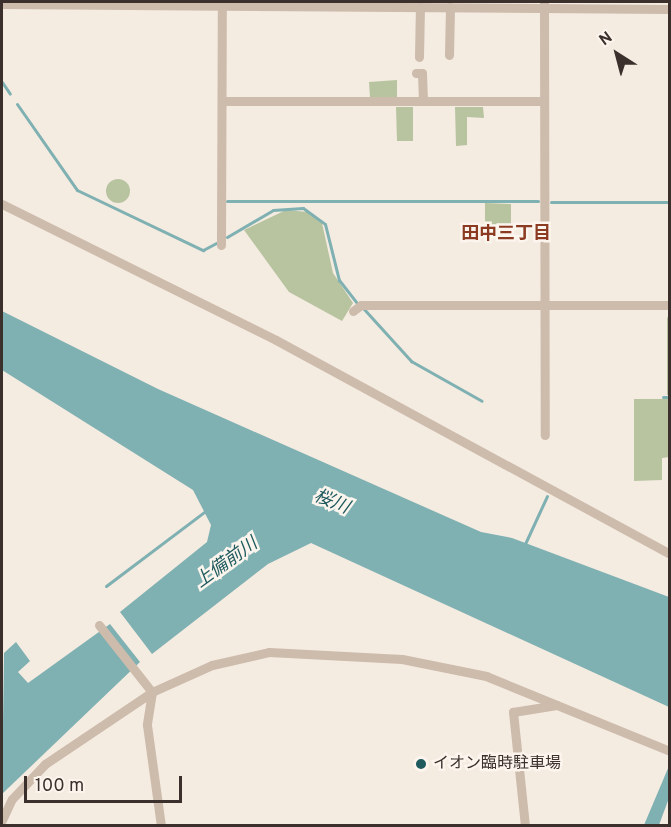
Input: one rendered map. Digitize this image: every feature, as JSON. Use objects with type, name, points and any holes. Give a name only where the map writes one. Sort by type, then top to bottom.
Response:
[{"type":"street","points":[[221,245],[222,3]]},
{"type":"street","points":[[2,4],[222,3],[420,7],[544,5],[669,9]]},
{"type":"street","points":[[544,5],[546,435]]},
{"type":"street","points":[[419,57],[420,7]]},
{"type":"street","points":[[449,54],[450,7]]},
{"type":"street","points":[[416,73],[422,73],[423,101]]},
{"type":"street","points":[[223,101],[544,101]]},
{"type":"street","points":[[2,204],[276,340],[669,554]]},
{"type":"street","points":[[353,311],[361,306],[669,305]]},
{"type":"street","points":[[99,625],[152,692],[147,725],[161,825]]},
{"type":"street","points":[[2,820],[12,798],[45,764],[152,692],[212,664],[269,652],[328,651],[486,676],[669,751]]},
{"type":"street","points":[[525,825],[513,712],[556,705]]},
{"type":"green space","points":[[397,80],[397,97],[370,97],[369,82]]},
{"type":"green space","points":[[396,107],[413,107],[413,141],[397,141]]},
{"type":"green space","points":[[455,107],[483,107],[484,118],[467,117],[467,145],[456,146]]},
{"type":"green space","points":[[118,179],[126,183],[130,191],[126,199],[118,203],[110,199],[106,191],[110,183]]},
{"type":"green space","points":[[485,203],[511,204],[511,232],[485,230]]},
{"type":"green space","points":[[286,210],[308,212],[322,223],[333,273],[353,303],[342,321],[289,292],[244,230]]},
{"type":"green space","points":[[669,316],[670,395],[667,395],[667,318]]},
{"type":"green space","points":[[634,399],[669,399],[669,457],[662,458],[662,480],[634,481]]},
{"type":"water","points":[[2,311],[158,389],[481,532],[512,538],[669,597],[669,707],[311,543],[268,564],[152,654],[120,612],[207,542],[211,525],[193,490],[2,370]]},
{"type":"water","points":[[110,624],[140,662],[2,794],[4,653],[16,642],[30,661],[18,672],[28,683]]},
{"type":"water","points":[[669,766],[669,798],[659,825],[644,825]]},
{"type":"waterway","points":[[2,82],[10,94]]},
{"type":"waterway","points":[[17,104],[77,190],[203,250],[216,243]]},
{"type":"waterway","points":[[227,201],[538,201]]},
{"type":"waterway","points":[[551,202],[670,202]]},
{"type":"waterway","points":[[227,237],[273,210],[303,208],[325,224],[339,280],[357,303]]},
{"type":"waterway","points":[[363,308],[411,361],[482,401]]},
{"type":"waterway","points":[[663,397],[670,397]]},
{"type":"waterway","points":[[524,546],[547,496]]},
{"type":"waterway","points":[[106,586],[207,510]]},
{"type":"place","name":"イオン臨時駐車場","points":[[421,764]]},
{"type":"district","name":"田中三丁目","points":[[506,235]]},
{"type":"water label","name":"桜川","points":[[331,503]]},
{"type":"water label","name":"上備前川","points":[[227,564]]}]
